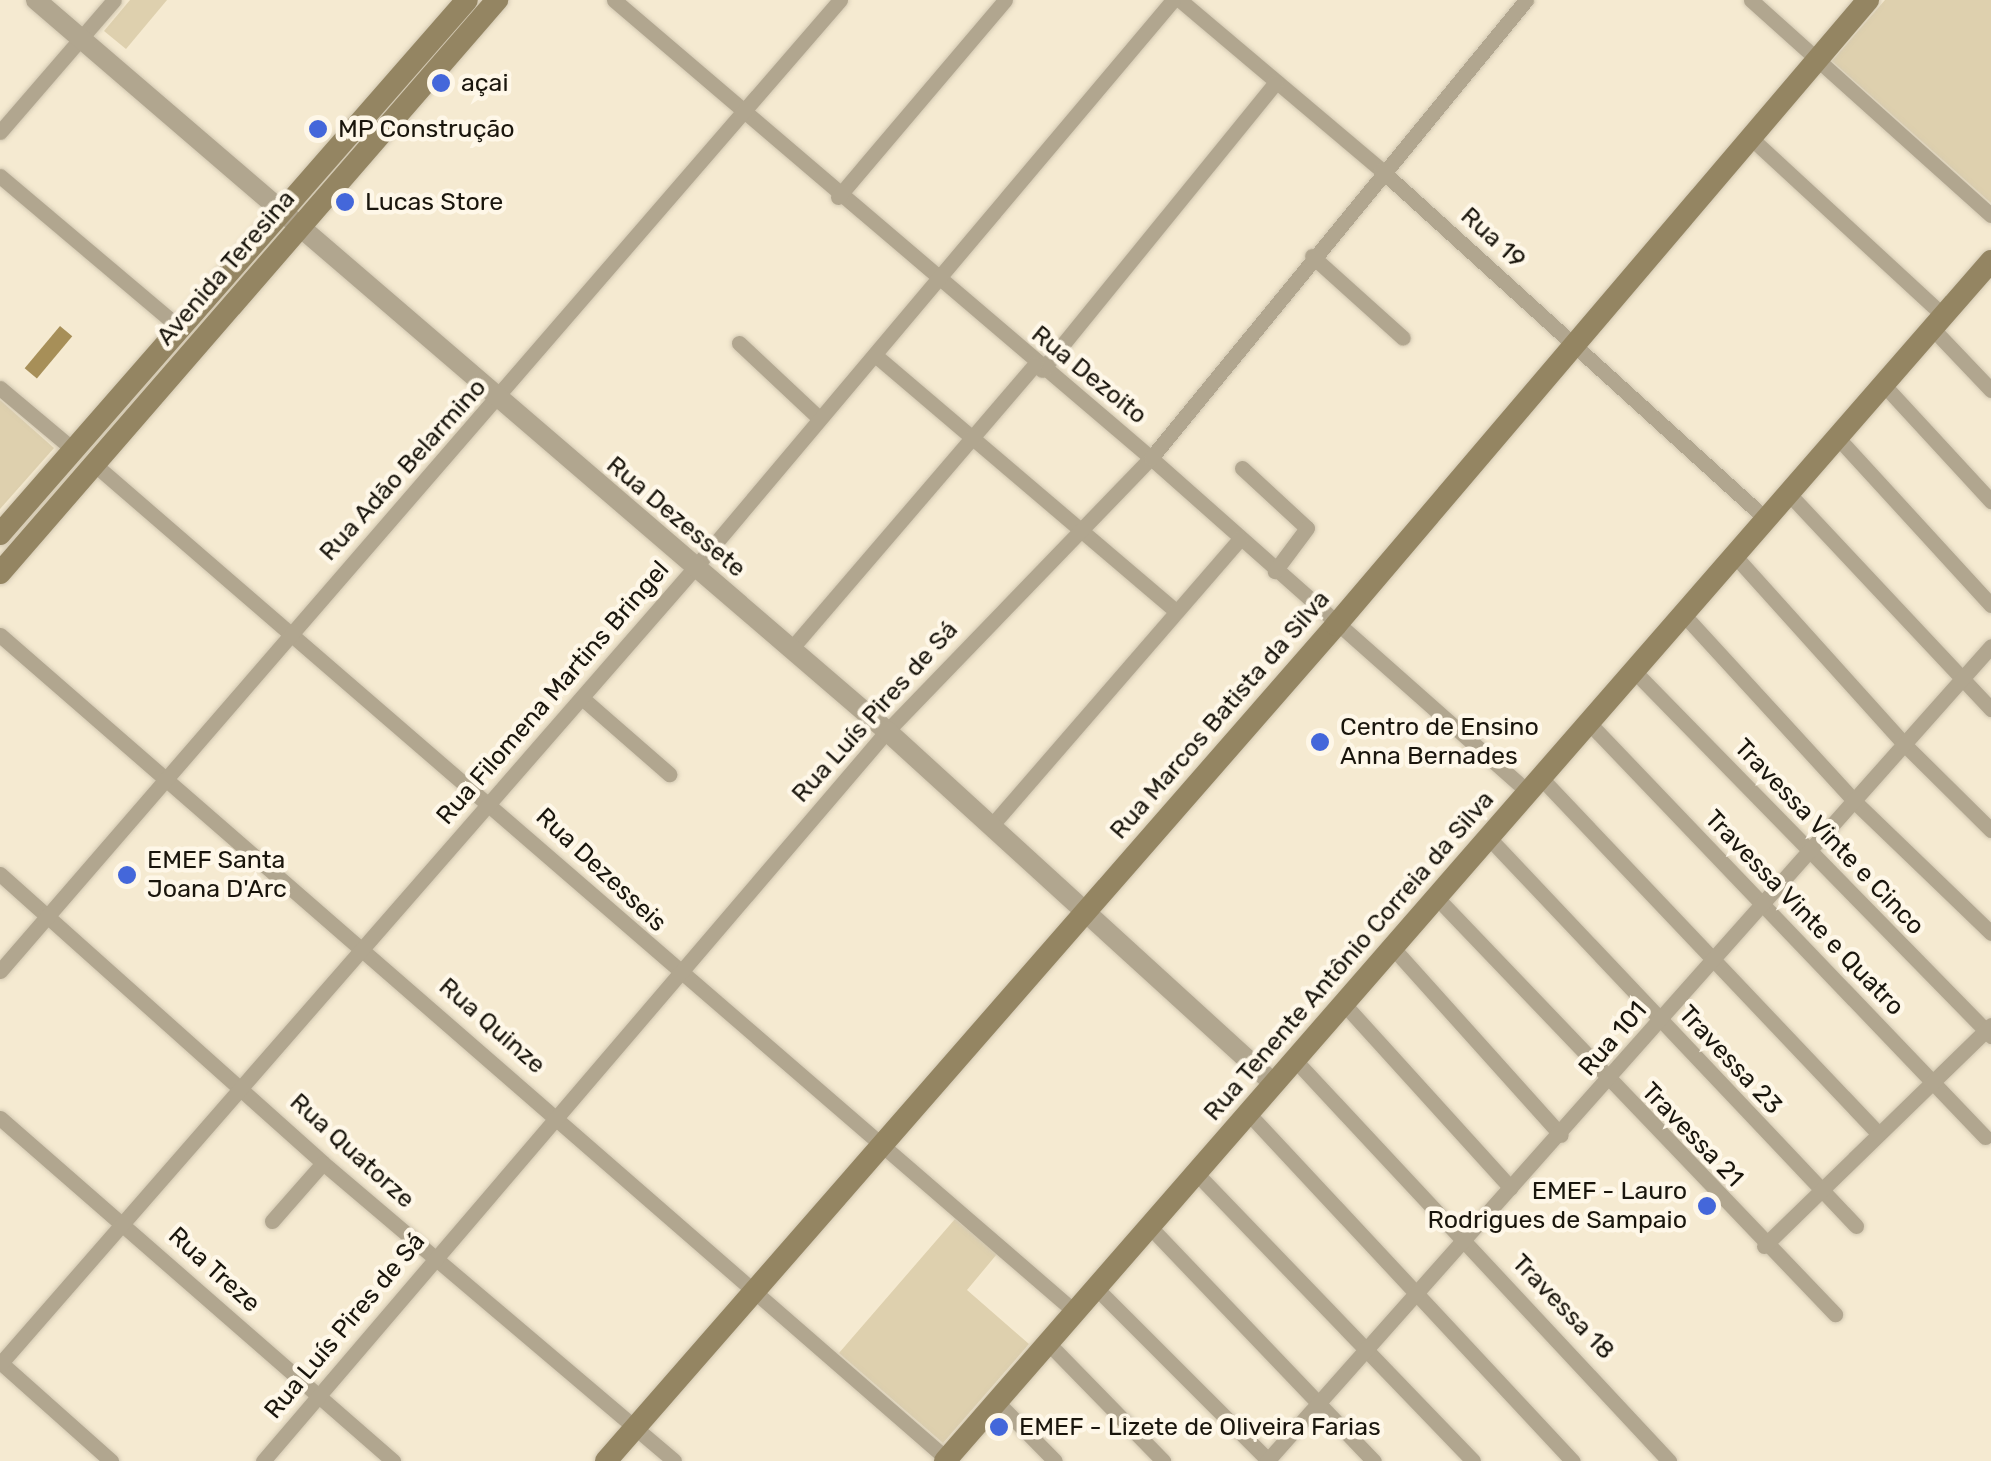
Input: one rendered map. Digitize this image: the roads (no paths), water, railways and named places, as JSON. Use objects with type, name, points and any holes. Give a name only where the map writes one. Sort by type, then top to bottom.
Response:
[{"type":"main road","name":"Avenida Teresina","points":[[0,534],[180,329],[331,173],[467,0]]},
{"type":"main road","name":"Avenida Teresina","points":[[365,133],[497,0]]},
{"type":"main road","name":"Rua Marcos Batista da Silva","points":[[606,1461],[877,1146],[1336,625],[1868,0]]},
{"type":"main road","name":"Avenida Teresina","points":[[0,573],[94,464],[292,216]]},
{"type":"main road","name":"Rua Tenente Antônio Correia da Silva","points":[[946,1460],[1790,495],[1882,382],[1989,269]]},
{"type":"street","name":"Rua Dezessete","points":[[36,0],[292,216],[498,402],[696,565],[887,731],[1273,1084]]},
{"type":"street","points":[[0,132],[114,0]]},
{"type":"street","name":"Rua Dezoito","points":[[614,0],[838,198],[1150,458],[1336,625],[1535,785],[1714,959],[1878,1132]]},
{"type":"street","name":"Rua Adão Belarmino","points":[[0,971],[498,402],[840,0]]},
{"type":"street","points":[[838,198],[1005,0]]},
{"type":"street","name":"Rua 19","points":[[1177,0],[1381,170],[1766,518]]},
{"type":"street","name":"Rua Filomena Martins Bringel","points":[[0,1363],[125,1225],[582,698],[1177,0]]},
{"type":"street","name":"Rua Luís Pires de Sá","points":[[263,1461],[436,1256],[560,1119],[677,975],[887,731],[1150,458],[1381,170],[1526,0]]},
{"type":"street","points":[[1751,0],[1991,215]]},
{"type":"street","points":[[791,649],[968,437],[1038,367],[1276,82]]},
{"type":"street","points":[[1752,138],[1937,321],[1991,390]]},
{"type":"street","points":[[0,176],[180,329]]},
{"type":"street","points":[[1312,256],[1403,338]]},
{"type":"street","points":[[739,344],[819,418]]},
{"type":"street","points":[[875,355],[968,437],[1084,527],[1176,611]]},
{"type":"street","points":[[1882,382],[1991,501]]},
{"type":"street","points":[[0,388],[74,450]]},
{"type":"street","points":[[1837,437],[1991,605]]},
{"type":"street","name":"Rua Dezesseis","points":[[94,464],[492,802],[677,975],[1074,1312]]},
{"type":"street","points":[[1242,468],[1307,528],[1275,571]]},
{"type":"street","points":[[1790,495],[1991,710]]},
{"type":"street","points":[[992,825],[1240,540]]},
{"type":"street","points":[[1734,555],[1905,746],[1991,830]]},
{"type":"street","points":[[1684,614],[1855,802],[1991,933]]},
{"type":"street","name":"Rua Quinze","points":[[0,635],[365,948],[946,1460]]},
{"type":"street","name":"Rua 101","points":[[1268,1461],[1415,1293],[1608,1083],[1991,646]]},
{"type":"street","name":"Travessa Vinte e Cinco","points":[[1634,671],[1808,854],[1990,1031]]},
{"type":"street","points":[[582,698],[669,774]]},
{"type":"street","name":"Travessa Vinte e Quatro","points":[[1588,723],[1985,1138]]},
{"type":"street","name":"Travessa 23","points":[[1489,838],[1660,1024],[1856,1226]]},
{"type":"street","name":"Rua Quatorze","points":[[0,874],[244,1087],[323,1163],[674,1461]]},
{"type":"street","name":"Travessa 21","points":[[1437,898],[1608,1083],[1835,1314]]},
{"type":"street","points":[[1393,948],[1561,1135]]},
{"type":"street","points":[[1344,1004],[1511,1188]]},
{"type":"street","points":[[1764,1246],[1878,1132],[1990,1031]]},
{"type":"street","name":"Travessa 18","points":[[1294,1059],[1669,1461]]},
{"type":"street","points":[[1248,1113],[1570,1458]]},
{"type":"street","name":"Rua Treze","points":[[0,1118],[393,1461]]},
{"type":"street","points":[[272,1221],[323,1163]]},
{"type":"street","points":[[1196,1174],[1370,1347],[1474,1461]]},
{"type":"street","points":[[1150,1227],[1322,1400],[1374,1461]]},
{"type":"street","points":[[1097,1289],[1268,1461]]},
{"type":"street","points":[[1048,1343],[1163,1461]]},
{"type":"street","points":[[0,1363],[111,1461]]},
{"type":"street","points":[[998,1403],[1056,1461]]},
{"type":"place","name":"açai","points":[[441,83]]},
{"type":"place","name":"MP Construção","points":[[318,129]]},
{"type":"place","name":"Lucas Store","points":[[345,202]]},
{"type":"place","name":"Centro de Ensino Anna Bernades","points":[[1320,742]]},
{"type":"place","name":"EMEF Santa Joana D'Arc","points":[[127,875]]},
{"type":"place","name":"EMEF - Lauro Rodrigues de Sampaio","points":[[1707,1206]]},
{"type":"place","name":"EMEF - Lizete de Oliveira Farias","points":[[999,1427]]}]
